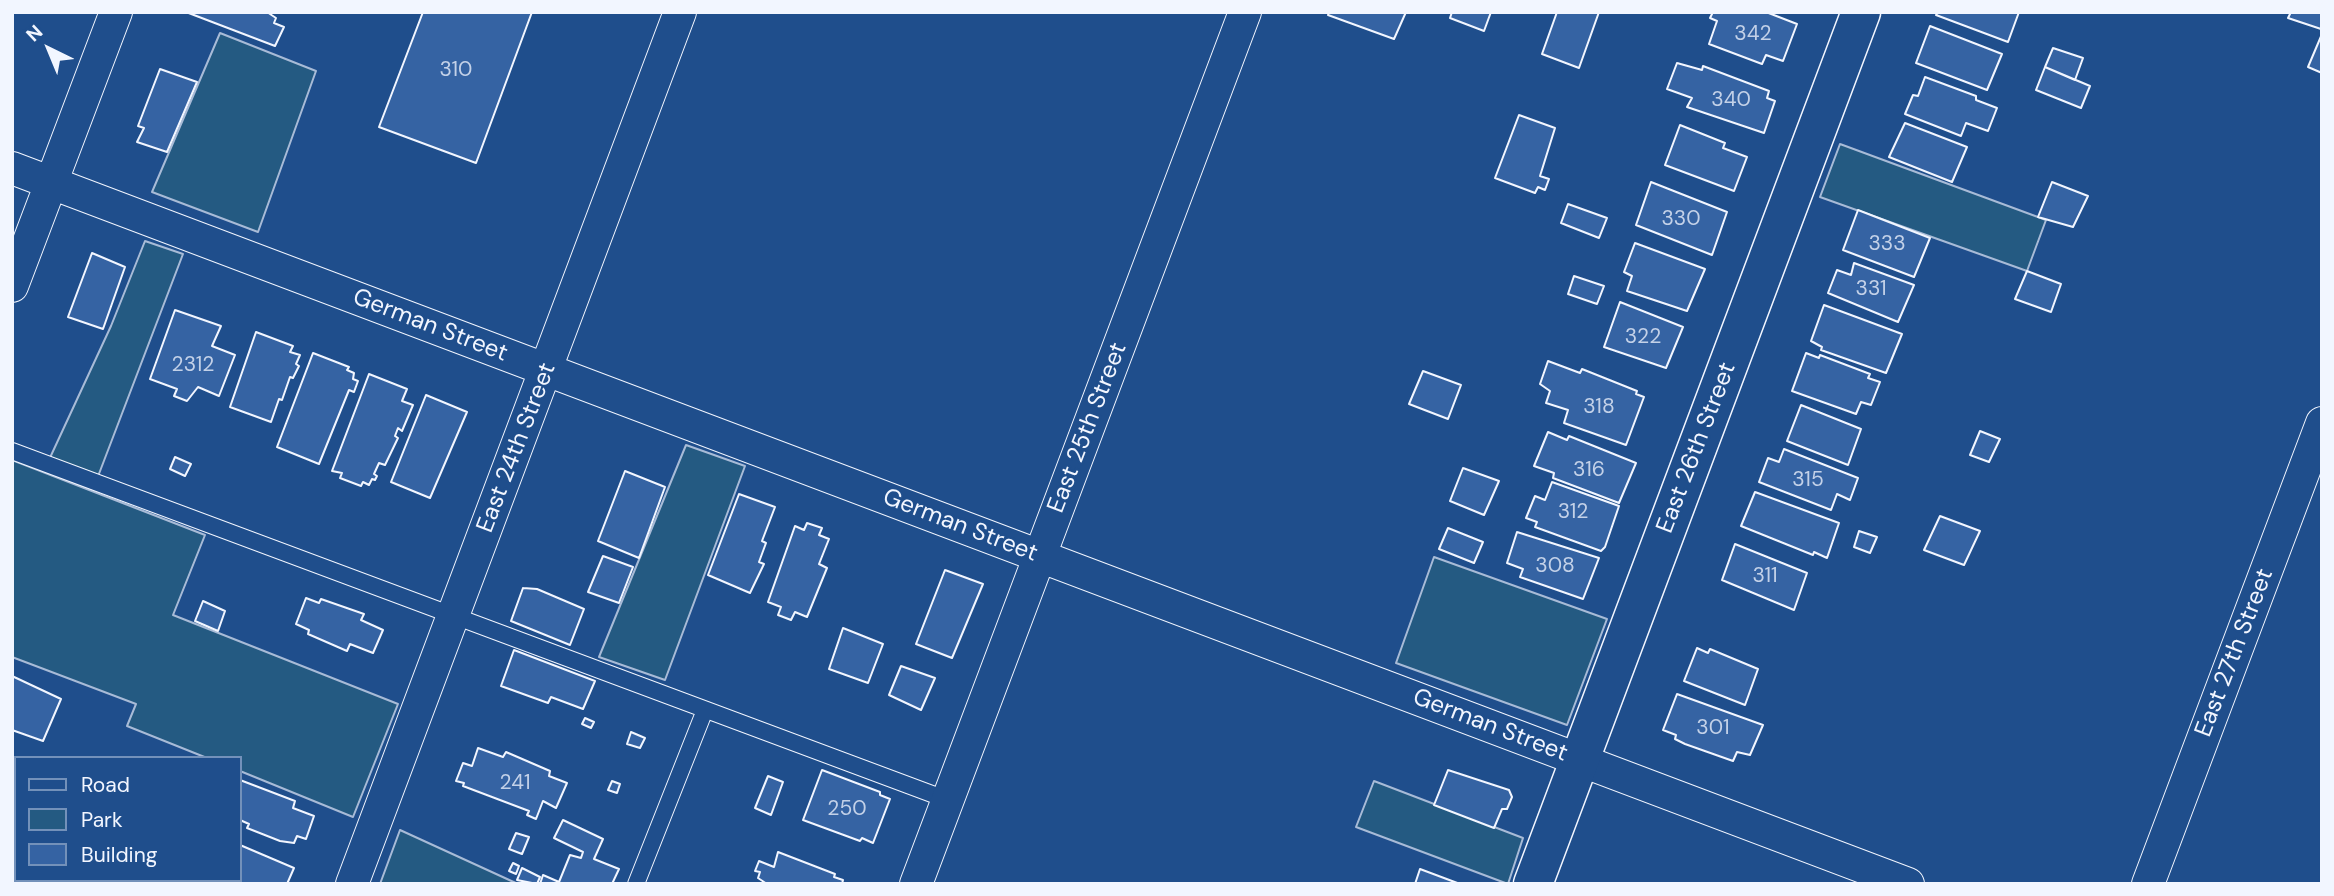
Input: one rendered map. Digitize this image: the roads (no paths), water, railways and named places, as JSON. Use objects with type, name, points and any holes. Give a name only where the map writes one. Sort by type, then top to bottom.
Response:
[{"type":"main road","name":"East 26th Street","points":[[1533,884],[1861,12]]},
{"type":"street","points":[[12,286],[116,12]]},
{"type":"street","name":"East 24th Street","points":[[352,884],[680,12]]},
{"type":"street","name":"East 25th Street","points":[[916,884],[1245,12]]},
{"type":"street","name":"German Street","points":[[12,168],[1908,884]]},
{"type":"street","name":"East 27th Street","points":[[2148,884],[2322,423]]},
{"type":"lane","points":[[12,451],[453,618],[948,800]]},
{"type":"lane","points":[[636,884],[705,710]]}]
